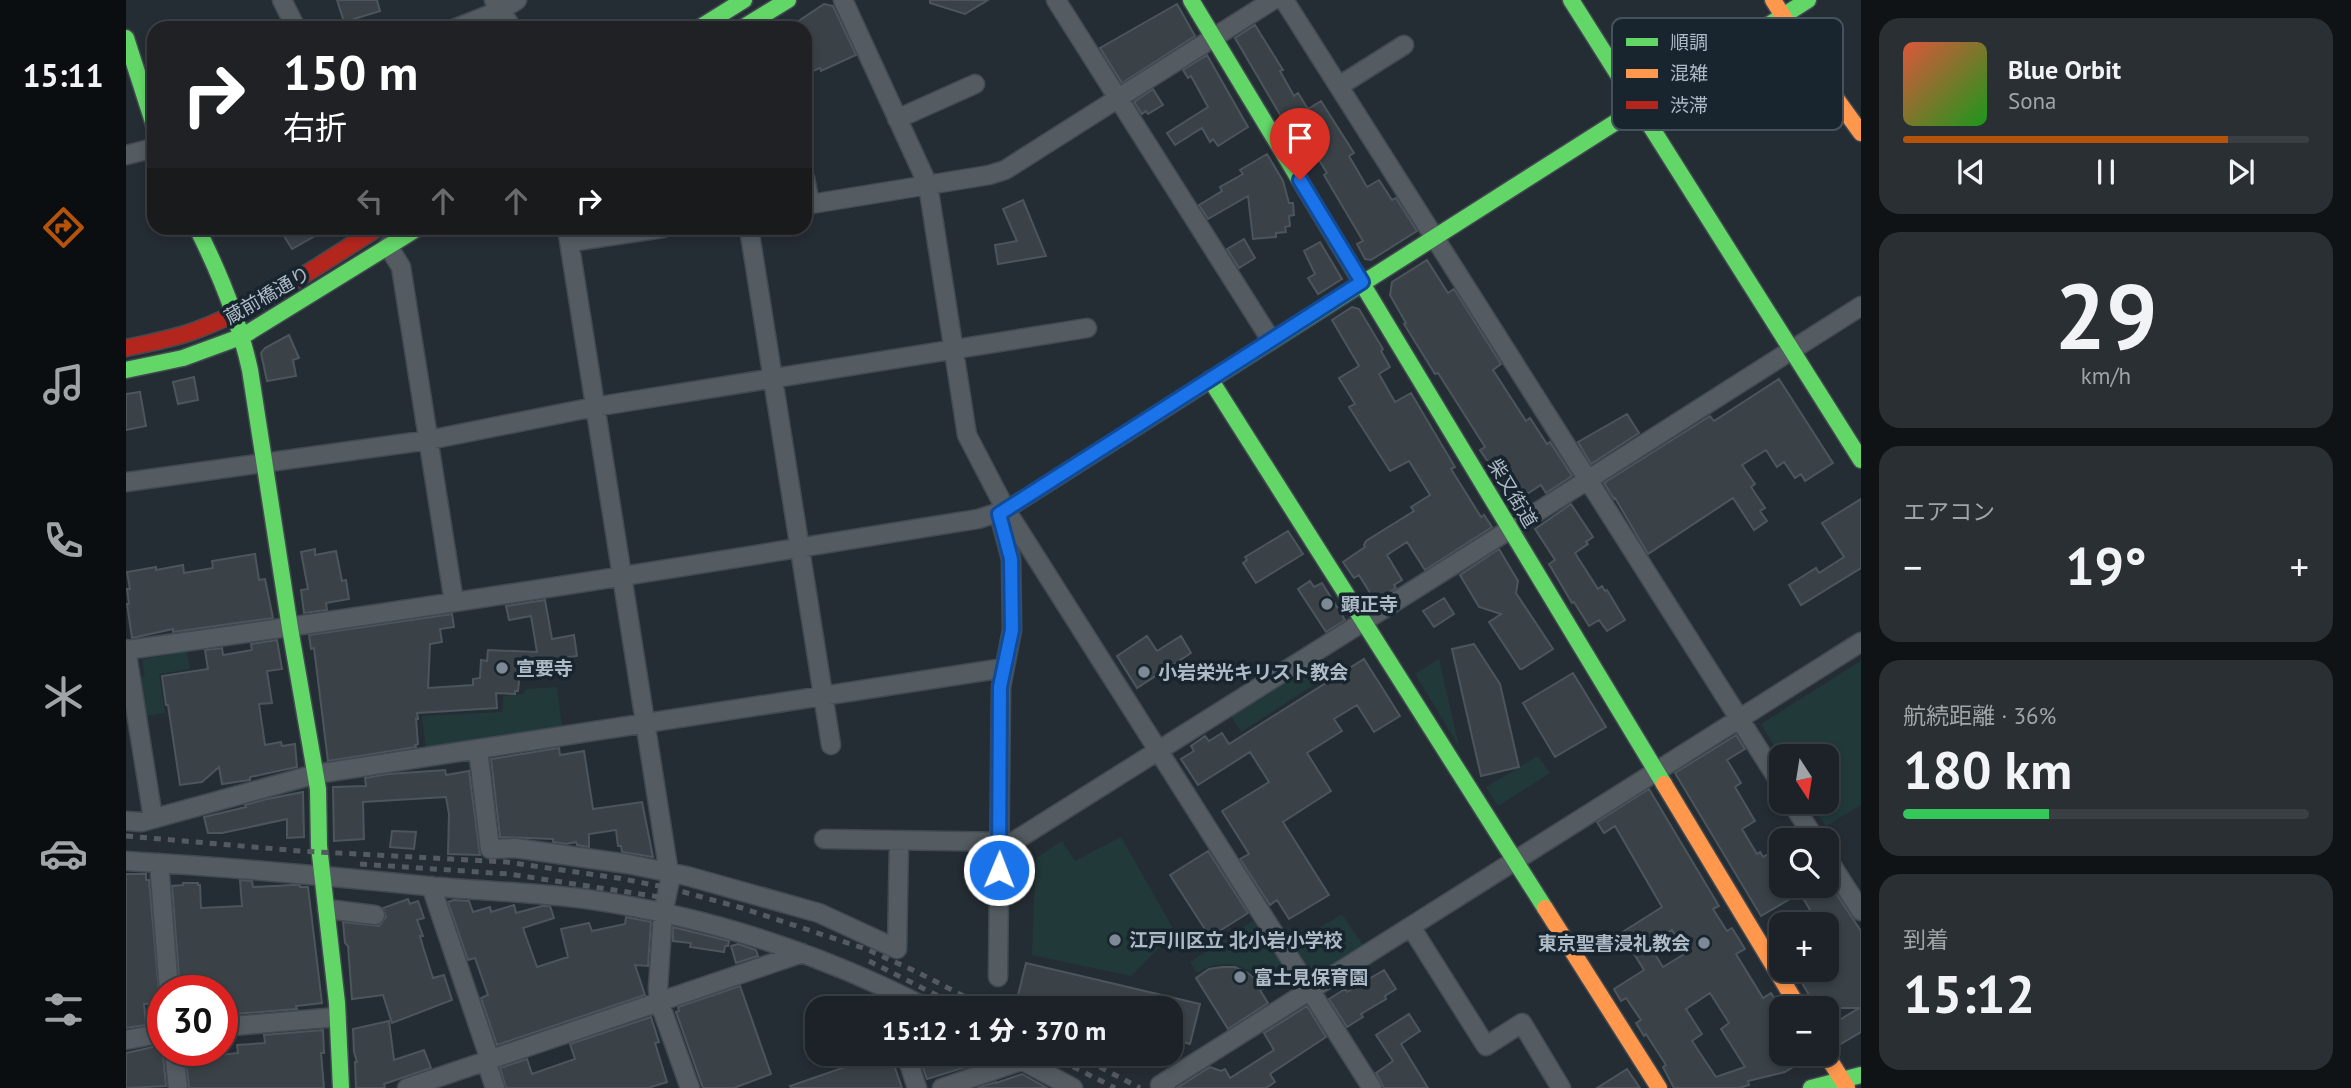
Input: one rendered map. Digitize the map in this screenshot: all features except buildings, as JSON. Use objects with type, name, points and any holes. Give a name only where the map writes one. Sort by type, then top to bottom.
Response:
[{"type":"street","points":[[282,0],[292,21]]},
{"type":"street","points":[[468,21],[497,5],[517,0]]},
{"type":"street","points":[[707,21],[725,5],[744,0]]},
{"type":"street","points":[[754,21],[788,0]]},
{"type":"street","points":[[843,0],[928,185],[967,435],[999,513],[1011,559],[1012,630],[1000,687],[998,977]]},
{"type":"street","points":[[1056,0],[1271,340]]},
{"type":"street","name":"柴又街道","points":[[1191,0],[1791,996]]},
{"type":"street","points":[[812,203],[1004,170],[1273,0]]},
{"type":"street","points":[[1284,0],[1769,765]]},
{"type":"street","points":[[1571,0],[1612,66]]},
{"type":"street","points":[[1773,0],[1783,16]]},
{"type":"street","points":[[1780,18],[1808,0]]},
{"type":"street","points":[[497,5],[507,21]]},
{"type":"street","points":[[126,38],[147,103]]},
{"type":"street","points":[[1339,86],[1404,45]]},
{"type":"street","points":[[897,119],[975,84]]},
{"type":"street","points":[[1843,107],[1861,133]]},
{"type":"street","points":[[153,818],[126,650],[290,628],[798,548],[999,513],[1612,125]]},
{"type":"street","points":[[1652,130],[1861,460]]},
{"type":"street","points":[[126,155],[147,150]]},
{"type":"street","points":[[200,235],[236,314],[250,370],[318,789],[319,846],[337,1017],[341,1088]]},
{"type":"street","name":"蔵前橋通り","points":[[126,348],[171,339],[236,314],[366,235]]},
{"type":"street","name":"蔵前橋通り","points":[[126,370],[183,358],[243,336],[406,235]]},
{"type":"street","points":[[568,235],[669,872],[669,888],[663,913],[659,1001],[690,1088]]},
{"type":"street","points":[[750,235],[831,745]]},
{"type":"street","points":[[388,246],[401,267],[454,602]]},
{"type":"street","points":[[824,839],[1013,842],[1861,306]]},
{"type":"street","points":[[126,482],[265,465],[429,440],[594,407],[1087,328]]},
{"type":"street","points":[[1210,379],[1659,1088]]},
{"type":"street","points":[[999,513],[1159,750],[1372,1088]]},
{"type":"street","points":[[1166,1088],[1160,1085],[1861,642]]},
{"type":"street","points":[[126,821],[141,822],[316,774],[1004,668]]},
{"type":"street","points":[[478,748],[490,849],[515,848],[669,872],[819,913],[897,949],[899,841]]},
{"type":"street","points":[[126,860],[584,899],[731,929],[843,968],[903,996]]},
{"type":"street","points":[[159,863],[168,975]]},
{"type":"street","points":[[1839,877],[1861,911]]},
{"type":"street","points":[[432,886],[495,1088]]},
{"type":"street","points":[[327,909],[375,915]]},
{"type":"street","points":[[1411,927],[1486,1046],[1522,1023],[1561,1088]]},
{"type":"street","points":[[407,1088],[802,953]]},
{"type":"street","points":[[883,986],[886,996]]},
{"type":"street","points":[[238,1026],[337,1017]]},
{"type":"street","points":[[126,1040],[147,1036]]},
{"type":"street","points":[[176,1066],[178,1088]]},
{"type":"street","points":[[910,1066],[917,1088]]},
{"type":"street","points":[[942,1088],[994,1066]]},
{"type":"street","points":[[1032,1066],[1073,1088]]},
{"type":"street","points":[[1833,1066],[1844,1084]]},
{"type":"street","points":[[1811,1088],[1844,1084],[1861,1075]]},
{"type":"green space","points":[[187,652],[190,669],[159,674],[165,713],[145,716],[139,677],[145,676],[142,659]]},
{"type":"green space","points":[[1439,659],[1459,746],[1415,674]]},
{"type":"green space","points":[[1861,661],[1861,805],[1826,826],[1818,814],[1839,814],[1839,744],[1773,744],[1761,724]]},
{"type":"green space","points":[[1313,662],[1323,679],[1241,732],[1230,714]]},
{"type":"green space","points":[[557,687],[562,727],[426,749],[422,716],[503,712],[503,696],[524,694],[526,689]]},
{"type":"green space","points":[[1538,756],[1550,773],[1498,806],[1486,787]]},
{"type":"green space","points":[[1121,837],[1175,932],[1131,976],[1032,955],[1036,858],[1062,841],[1075,861]]},
{"type":"green space","points":[[1342,914],[1365,948],[1315,980],[1292,945]]},
{"type":"green space","points":[[1253,921],[1283,964],[1261,978],[1230,964],[1214,965],[1197,973],[1190,962]]},
{"type":"railway","points":[[126,836],[300,851],[507,862],[618,878],[669,888],[742,908],[866,949],[964,996]]},
{"type":"railway","points":[[360,864],[509,874],[673,899]]},
{"type":"railway","points":[[869,961],[938,996]]},
{"type":"railway","points":[[1072,1066],[1115,1088]]},
{"type":"railway","points":[[1098,1066],[1140,1088]]},
{"type":"traffic: fast","points":[[710,21],[744,0]]},
{"type":"traffic: fast","points":[[754,21],[788,0]]},
{"type":"traffic: fast","points":[[1191,0],[1664,784]]},
{"type":"traffic: fast","points":[[1571,0],[1612,65]]},
{"type":"traffic: fast","points":[[1780,18],[1808,0]]},
{"type":"traffic: fast","points":[[126,38],[147,103]]},
{"type":"traffic: fast","points":[[1006,510],[1612,125]]},
{"type":"traffic: fast","points":[[1653,130],[1861,460]]},
{"type":"traffic: fast","points":[[200,235],[228,297],[250,370],[318,789],[319,846],[337,1003],[341,1088]]},
{"type":"traffic: fast","points":[[126,370],[183,358],[243,336],[407,235]]},
{"type":"traffic: fast","points":[[1210,379],[1545,908]]},
{"type":"traffic: fast","points":[[1811,1088],[1861,1075]]},
{"type":"traffic: slow","points":[[1773,0],[1784,18]]},
{"type":"traffic: slow","points":[[1843,108],[1861,133]]},
{"type":"traffic: slow","points":[[1664,784],[1792,996]]},
{"type":"traffic: slow","points":[[1545,908],[1659,1088]]},
{"type":"traffic: slow","points":[[1833,1066],[1847,1088]]},
{"type":"traffic: jam","points":[[126,348],[186,334],[242,310],[367,235]]},
{"type":"place","name":"顕正寺","points":[[1327,604]]},
{"type":"place","name":"宣要寺","points":[[502,668]]},
{"type":"place","name":"小岩栄光キリスト教会","points":[[1144,672]]},
{"type":"place","name":"江戸川区立 北小岩小学校","points":[[1115,940]]},
{"type":"place","name":"東京聖書浸礼教会","points":[[1704,943]]},
{"type":"place","name":"富士見保育園","points":[[1240,977]]},
{"type":"route","points":[[999,870],[1000,687],[1012,630],[1011,559],[999,514],[1362,282],[1300,180]]}]
